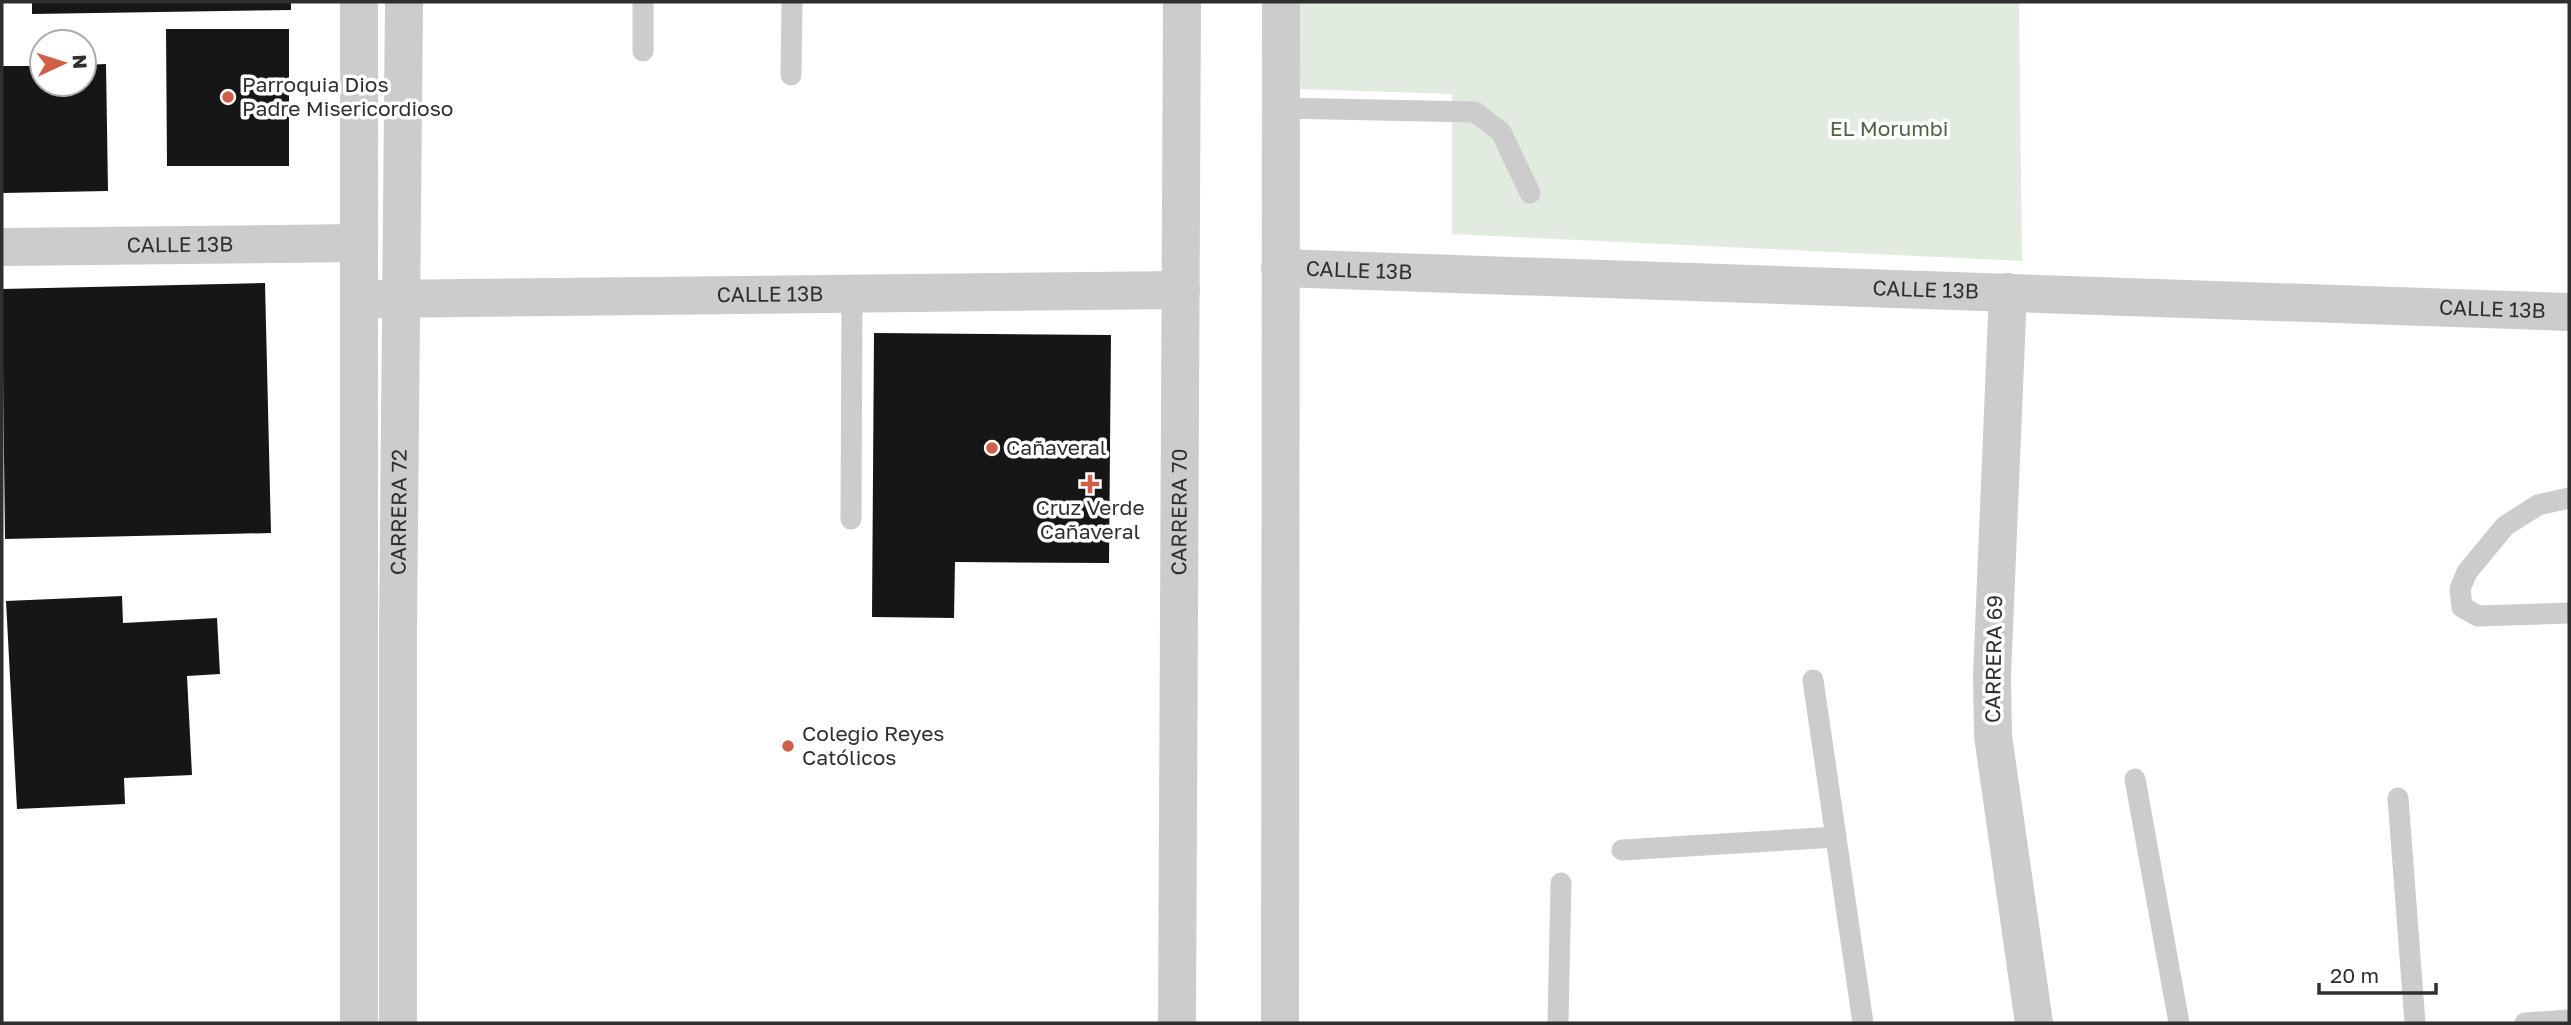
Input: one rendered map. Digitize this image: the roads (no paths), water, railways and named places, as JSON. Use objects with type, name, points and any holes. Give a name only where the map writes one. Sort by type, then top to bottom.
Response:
[{"type":"street","name":"CARRERA 72","points":[[359,2],[359,1023]]},
{"type":"street","name":"CARRERA 72","points":[[398,1023],[404,2]]},
{"type":"street","name":"CARRERA 70","points":[[1177,1023],[1182,2]]},
{"type":"street","points":[[1280,1023],[1281,2]]},
{"type":"street","name":"CALLE 13B","points":[[2,247],[358,243]]},
{"type":"street","name":"CALLE 13B","points":[[1280,268],[2569,312]]},
{"type":"street","name":"CALLE 13B","points":[[358,298],[401,300],[1181,290]]},
{"type":"street","name":"CARRERA 69","points":[[2008,292],[1992,676],[1993,736],[2034,1023]]},
{"type":"lane","points":[[643,2],[643,51]]},
{"type":"lane","points":[[791,75],[792,2]]},
{"type":"lane","points":[[1280,108],[1475,112],[1501,132],[1530,193]]},
{"type":"lane","points":[[851,519],[852,293]]},
{"type":"lane","points":[[2569,498],[2538,505],[2505,526],[2467,572],[2460,589],[2462,607],[2478,616],[2569,613]]},
{"type":"lane","points":[[1814,680],[1863,1023]]},
{"type":"lane","points":[[2135,779],[2179,1023]]},
{"type":"lane","points":[[2398,798],[2415,1023]]},
{"type":"lane","points":[[1622,850],[1836,837]]},
{"type":"lane","points":[[1558,1023],[1561,883]]},
{"type":"lane","points":[[2525,1023],[2569,1020]]},
{"type":"place","name":"Parroquia Dios Padre Misericordioso","points":[[228,97]]},
{"type":"place","name":"Cañaveral","points":[[992,448]]},
{"type":"place","name":"Cruz Verde Cañaveral","points":[[1090,484]]},
{"type":"place","name":"Colegio Reyes Católicos","points":[[788,746]]},
{"type":"park label","name":"EL Morumbi","points":[[1889,129]]}]
